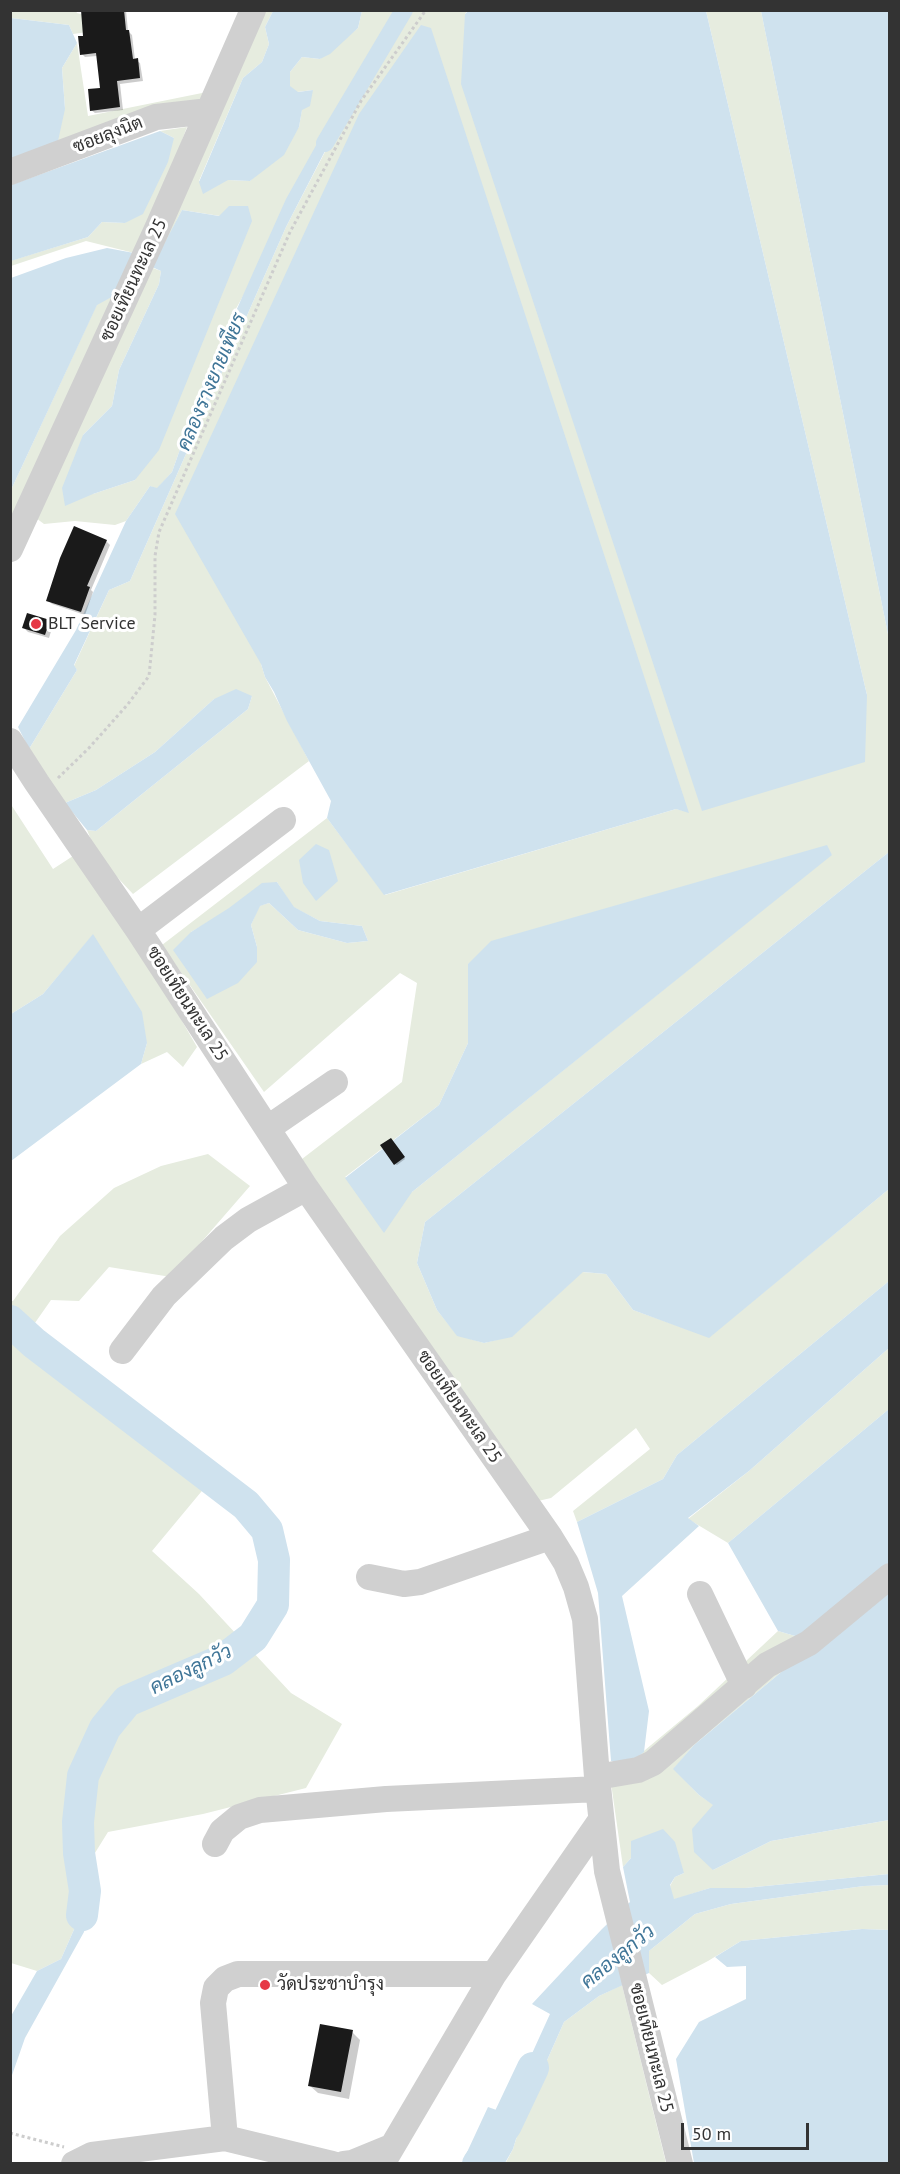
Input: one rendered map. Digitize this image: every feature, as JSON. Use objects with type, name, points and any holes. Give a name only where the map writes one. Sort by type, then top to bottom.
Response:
[{"type":"street","name":"ซอยเทียนทะเล 25","points":[[10,549],[153,240],[253,10]]},
{"type":"street","name":"ซอยลุงนิต","points":[[10,172],[147,120],[209,111]]},
{"type":"street","name":"ซอยเทียนทะเล 25","points":[[14,746],[138,930],[298,1175],[566,1563],[585,1619],[597,1783],[607,1872],[680,2163]]},
{"type":"street","points":[[138,930],[283,820]]},
{"type":"street","points":[[268,1128],[335,1083]]},
{"type":"street","points":[[122,1351],[164,1296],[224,1238],[248,1220],[298,1175]]},
{"type":"street","points":[[369,1577],[404,1584],[420,1582],[550,1538]]},
{"type":"street","points":[[215,1844],[222,1831],[239,1816],[260,1810],[597,1783],[638,1770],[653,1763],[767,1665],[809,1643],[890,1576]]},
{"type":"street","points":[[700,1594],[744,1686]]},
{"type":"street","points":[[344,2163],[387,2156],[494,1974],[601,1820]]},
{"type":"street","points":[[225,2138],[213,2003],[216,1988],[225,1979],[238,1974],[494,1974]]},
{"type":"street","points":[[83,2159],[225,2138],[321,2162]]},
{"type":"path","points":[[43,792],[89,748],[149,676],[155,615],[155,556],[159,532],[290,232],[361,101],[426,10]]},
{"type":"path","points":[[10,2133],[83,2159]]},
{"type":"shaded area","points":[[468,10],[465,14],[867,695],[706,11],[761,11],[889,639],[889,852],[425,1222],[417,1263],[437,1310],[457,1335],[484,1343],[512,1336],[582,1272],[606,1274],[633,1310],[709,1337],[889,1189],[889,1281],[677,1455],[663,1479],[577,1522],[573,1511],[650,1449],[636,1428],[551,1498],[538,1501],[434,1358],[302,1159],[402,1082],[417,983],[400,973],[264,1092],[162,945],[327,818],[385,895],[676,809],[689,812],[261,664],[265,677],[309,761],[133,894],[98,857],[87,830],[96,831],[248,709],[252,696],[214,699],[155,752],[96,790],[65,803],[29,749],[77,670],[74,666],[109,590],[130,581],[286,227],[341,121],[233,314],[202,387],[172,472],[157,489],[150,486],[126,521],[115,525],[75,521],[44,524],[36,518],[261,11],[273,11],[265,27],[269,44],[262,62],[243,78],[199,181],[250,181],[299,127],[302,109],[313,90],[297,92],[289,86],[290,72],[302,57],[320,59],[358,28],[362,11]],"holes":[[[182,210],[220,216],[135,480],[93,494],[83,435],[112,406],[119,370],[159,284],[161,271],[153,268]],[[832,854],[412,1192],[345,1177],[439,1105],[468,1043],[468,964]],[[277,882],[293,907],[320,921],[362,926],[368,941],[347,943],[298,930],[269,903],[259,906],[251,925],[257,947],[191,932]]]},
{"type":"shaded area","points":[[10,11],[76,11],[121,24],[117,28],[73,34],[69,25],[11,18]]},
{"type":"shaded area","points":[[77,43],[88,116],[207,92],[194,109],[11,159],[65,109],[62,68]]},
{"type":"shaded area","points":[[187,127],[164,188],[134,253],[86,241],[11,266],[10,261],[88,237],[102,222],[125,223],[174,138],[160,131]]},
{"type":"shaded area","points":[[119,293],[11,534],[11,490],[97,304]]},
{"type":"shaded area","points":[[10,803],[53,869],[73,856],[173,998],[182,1021],[197,1047],[183,1067],[167,1052],[141,1064],[147,1043],[93,935],[43,994],[11,1014]]},
{"type":"shaded area","points":[[208,1154],[250,1186],[171,1277],[109,1267],[79,1301],[51,1300],[23,1340],[206,1486],[152,1551],[199,1594],[291,1693],[342,1724],[306,1788],[203,1814],[108,1832],[80,1877],[83,1891],[76,1925],[61,1959],[37,1971],[11,1963],[11,1301],[60,1236],[114,1188],[161,1166]]},
{"type":"shaded area","points":[[889,1348],[889,1409],[728,1543],[688,1519],[749,1471]]},
{"type":"shaded area","points":[[889,1582],[694,1745],[674,1769],[699,1795],[714,1805],[713,1870],[771,1841],[889,1820],[889,1874],[745,1888],[710,1888],[673,1900],[670,1886],[675,1877],[684,1873],[631,1858],[623,1867],[611,1783],[611,1762],[627,1765],[698,1706],[778,1631],[802,1638]]},
{"type":"shaded area","points":[[889,1885],[889,1930],[862,1929],[741,1941],[662,1985],[649,1973],[649,1951],[695,1914],[731,1904],[864,1886]]},
{"type":"shaded area","points":[[622,1985],[666,2163],[505,2164],[513,2149],[525,2110],[564,2022],[599,1996]]},
{"type":"water","points":[[273,11],[362,11],[358,28],[330,54],[320,59],[302,57],[290,72],[290,86],[298,92],[313,90],[310,106],[302,110],[299,127],[284,155],[250,181],[228,180],[203,194],[199,182],[243,78],[262,62],[269,44],[265,27]]},
{"type":"water","points":[[468,11],[706,11],[867,695],[865,762],[702,811],[461,84],[465,14]]},
{"type":"water","points":[[761,11],[889,11],[889,639]]},
{"type":"water","points":[[11,18],[69,25],[77,43],[62,68],[65,109],[58,141],[11,159]]},
{"type":"water","points":[[421,25],[431,28],[689,813],[676,809],[384,895],[327,818],[331,801],[287,721],[261,664],[175,514],[359,114]]},
{"type":"water","points":[[341,120],[286,227],[130,581],[109,590],[74,665],[77,670],[29,749],[18,727],[76,630],[126,521],[150,486],[157,488],[172,472],[202,387],[286,199],[328,124]]},
{"type":"water","points":[[160,131],[174,138],[168,162],[143,214],[125,223],[102,222],[88,237],[11,261],[11,185]]},
{"type":"water","points":[[229,206],[248,206],[252,221],[159,450],[135,480],[65,506],[62,488],[83,435],[112,406],[119,370],[159,284],[161,271],[152,267],[182,210],[219,216]]},
{"type":"water","points":[[107,248],[134,253],[119,293],[97,305],[11,490],[11,278],[66,258]]},
{"type":"water","points":[[236,689],[252,696],[248,709],[96,831],[87,830],[65,803],[96,790],[155,752],[214,699]]},
{"type":"water","points":[[316,844],[329,850],[338,881],[316,901],[303,883],[299,860]]},
{"type":"water","points":[[827,845],[832,855],[412,1192],[384,1233],[345,1178],[439,1105],[468,1043],[468,964],[491,941]]},
{"type":"water","points":[[889,852],[889,1189],[709,1338],[633,1310],[606,1274],[583,1272],[512,1337],[484,1343],[457,1336],[437,1310],[417,1263],[425,1222]]},
{"type":"water","points":[[277,882],[294,907],[320,921],[362,926],[368,941],[347,943],[298,930],[269,903],[260,906],[251,925],[257,947],[257,962],[238,983],[207,999],[173,950],[191,932],[229,908],[262,883]]},
{"type":"water","points":[[93,934],[142,1012],[147,1043],[141,1064],[11,1161],[11,1014],[43,994]]},
{"type":"water","points":[[889,1281],[889,1348],[749,1471],[688,1518],[699,1526],[622,1596],[649,1711],[644,1752],[627,1765],[611,1761],[598,1593],[577,1522],[663,1479],[677,1455]]},
{"type":"water","points":[[889,1409],[889,1567],[802,1638],[778,1631],[728,1543]]},
{"type":"water","points":[[889,1582],[889,1820],[771,1841],[713,1870],[694,1852],[692,1829],[713,1805],[699,1795],[673,1769],[694,1745]]},
{"type":"water","points":[[663,1829],[675,1842],[684,1873],[675,1877],[670,1885],[674,1899],[710,1888],[745,1888],[889,1874],[889,1885],[864,1886],[731,1904],[695,1914],[649,1951],[649,1973],[599,1996],[564,2022],[525,2110],[509,2104],[550,2014],[532,2004],[630,1902],[623,1867],[631,1858],[631,1841]]},
{"type":"water","points":[[91,1860],[92,1892],[84,1932],[25,2038],[11,2078],[11,2016],[37,1971],[61,1959],[76,1925],[83,1891],[80,1877]]},
{"type":"water","points":[[862,1929],[889,1930],[889,2163],[694,2163],[676,2059],[699,2022],[746,1999],[746,1966],[727,1967],[715,1957],[741,1941]]},
{"type":"water","points":[[488,2107],[522,2119],[513,2149],[505,2163],[462,2163]]},
{"type":"building","points":[[81,10],[124,10],[133,59],[138,58],[140,78],[117,81],[120,107],[90,111],[88,89],[100,88],[96,53],[80,55],[78,36],[83,36]]},
{"type":"building","points":[[74,526],[107,540],[87,586],[90,587],[81,612],[46,601],[60,558]]},
{"type":"building","name":"BLT Service","points":[[27,613],[50,620],[45,635],[22,628]]},
{"type":"building","points":[[391,1138],[405,1157],[394,1165],[380,1145]]},
{"type":"building","points":[[320,2024],[353,2030],[341,2092],[308,2086]]},
{"type":"waterway","name":"คลองรางยายเพียร","points":[[325,143],[404,10]]},
{"type":"waterway","name":"คลองลูกวัว","points":[[10,1321],[34,1343],[246,1505],[267,1530],[274,1560],[273,1605],[253,1637],[223,1660],[127,1701],[105,1728],[83,1776],[78,1822],[79,1853],[85,1891],[82,1915]]},
{"type":"waterway","name":"คลองลูกวัว","points":[[478,2164],[506,2125],[533,2068]]},
{"type":"place","name":"BLT Service","points":[[36,624]]},
{"type":"place","name":"วัดประชาบํารุง","points":[[265,1985]]}]
